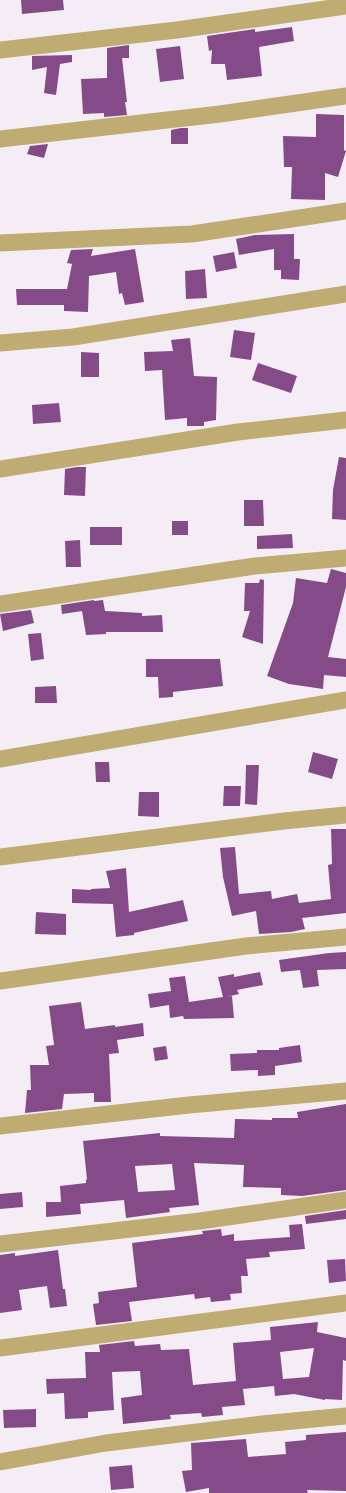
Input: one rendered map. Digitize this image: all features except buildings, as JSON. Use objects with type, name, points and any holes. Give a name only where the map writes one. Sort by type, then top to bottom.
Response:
[{"type":"street","points":[[0,50],[176,30],[346,6]]},
{"type":"street","points":[[0,139],[220,114],[346,96]]},
{"type":"street","points":[[0,243],[192,234],[346,211]]},
{"type":"street","points":[[0,343],[73,337],[346,294]]},
{"type":"street","points":[[0,469],[238,432],[346,420]]},
{"type":"street","points":[[0,604],[255,566],[346,558]]},
{"type":"street","points":[[0,760],[346,700]]},
{"type":"street","points":[[0,857],[284,821],[346,815]]},
{"type":"street","points":[[0,981],[246,946],[346,937]]},
{"type":"street","points":[[0,1126],[189,1105],[346,1091]]},
{"type":"street","points":[[0,1244],[200,1221],[346,1200]]},
{"type":"street","points":[[0,1348],[346,1303]]},
{"type":"street","points":[[0,1462],[106,1443],[262,1424],[346,1416]]}]
